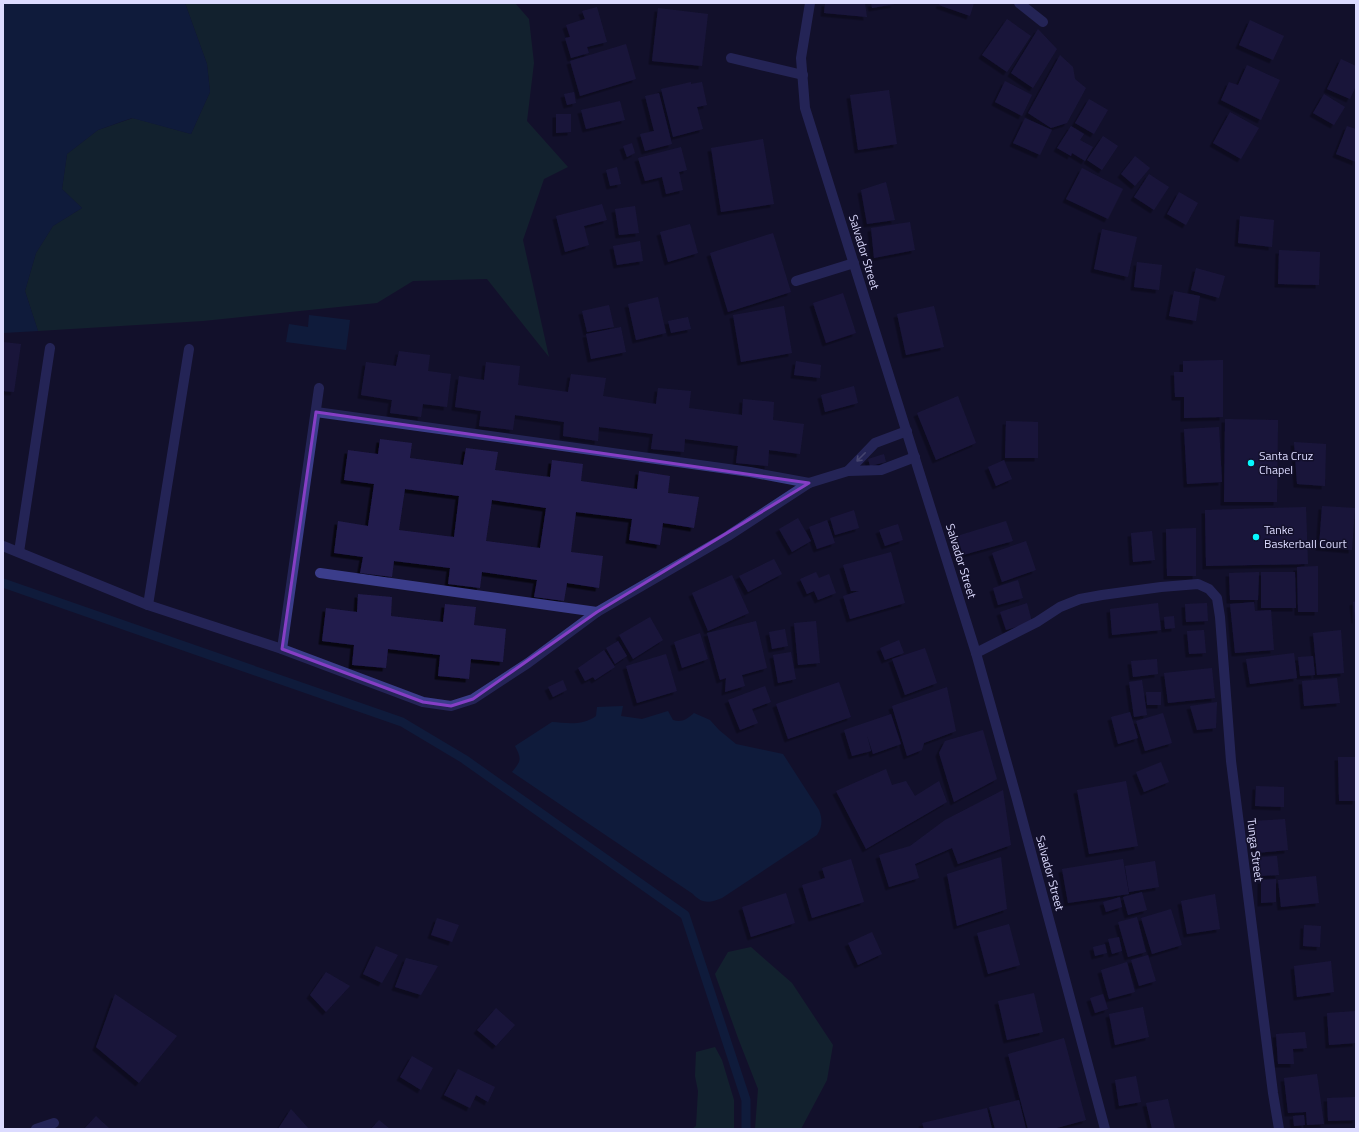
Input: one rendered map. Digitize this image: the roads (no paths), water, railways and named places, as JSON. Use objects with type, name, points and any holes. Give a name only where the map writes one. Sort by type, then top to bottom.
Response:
[{"type":"street","name":"Salvador Street","points":[[810,3],[801,58],[805,108],[976,653],[1018,803],[1105,1129]]},
{"type":"street","points":[[1019,3],[1043,22]]},
{"type":"street","points":[[731,58],[803,75]]},
{"type":"street","points":[[796,281],[854,262]]},
{"type":"street","points":[[19,552],[50,348]]},
{"type":"street","points":[[148,605],[189,349]]},
{"type":"street","points":[[282,649],[320,388]]},
{"type":"street","points":[[316,412],[750,472],[809,483]]},
{"type":"street","points":[[848,471],[875,443],[907,431]]},
{"type":"street","points":[[3,546],[148,605],[282,649],[423,702],[451,706],[473,699],[528,663],[597,612],[728,536],[809,483],[848,471],[881,470],[915,457]]},
{"type":"street","points":[[320,573],[597,612]]},
{"type":"street","name":"Tunga Street","points":[[976,653],[1037,622],[1060,607],[1080,599],[1161,587],[1198,584],[1209,589],[1217,598],[1220,617],[1231,761],[1272,1093],[1279,1129]]},
{"type":"street","points":[[36,1129],[54,1123]]},
{"type":"water","points":[[3,3],[185,3],[207,64],[210,92],[191,134],[132,118],[98,130],[67,154],[62,189],[82,208],[53,226],[36,253],[25,291],[38,331],[3,333]]},
{"type":"water","points":[[309,315],[350,320],[346,350],[286,342],[289,324],[308,327]]},
{"type":"water","points":[[623,706],[621,716],[642,719],[668,711],[673,720],[682,721],[694,713],[710,720],[719,730],[736,744],[783,754],[819,810],[821,823],[817,835],[722,898],[706,902],[700,900],[512,772],[520,760],[515,746],[552,722],[580,723],[596,716],[597,707]]},
{"type":"waterway","points":[[3,583],[402,722],[464,759],[685,915],[746,1100],[746,1129]]},
{"type":"place","name":"Santa Cruz Chapel","points":[[1251,463]]},
{"type":"place","name":"Tanke Baskerball Court","points":[[1256,537]]}]
